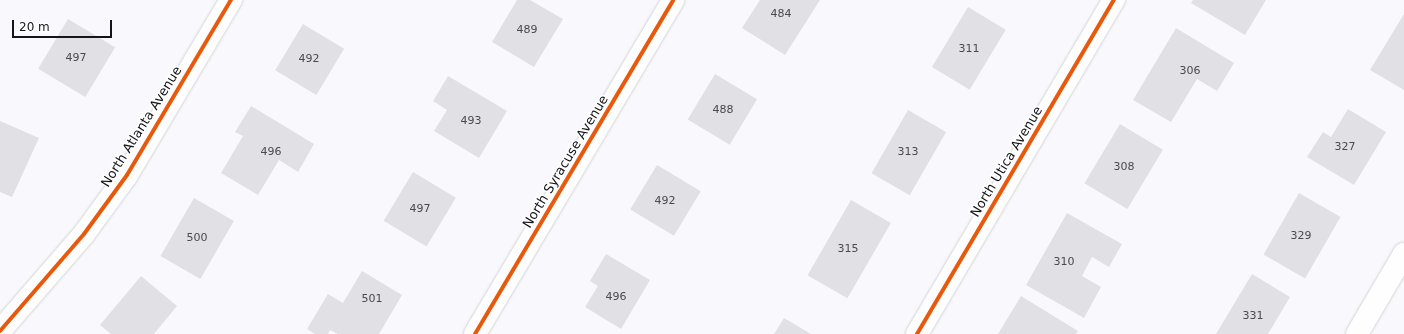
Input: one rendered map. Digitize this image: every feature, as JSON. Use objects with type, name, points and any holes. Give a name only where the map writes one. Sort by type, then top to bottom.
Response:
[{"type":"street","name":"North Atlanta Avenue","points":[[0,331],[84,234],[127,175],[231,0]]},
{"type":"street","name":"North Syracuse Avenue","points":[[475,334],[673,0]]},
{"type":"street","name":"North Utica Avenue","points":[[916,334],[1114,0]]},
{"type":"street","points":[[1357,334],[1404,254]]},
{"type":"building","points":[[517,0],[530,0],[563,19],[534,67],[492,42]]},
{"type":"building","points":[[760,0],[820,0],[785,55],[742,28]]},
{"type":"building","points":[[1193,0],[1266,0],[1245,35],[1191,3]]},
{"type":"building","points":[[968,7],[1006,30],[970,90],[932,67]]},
{"type":"building","points":[[1404,14],[1404,90],[1370,70]]},
{"type":"building","points":[[68,19],[115,47],[85,97],[38,69]]},
{"type":"building","points":[[303,24],[344,49],[316,95],[275,70]]},
{"type":"building","points":[[1176,28],[1234,63],[1217,91],[1197,79],[1171,122],[1133,100]]},
{"type":"building","points":[[715,74],[757,99],[730,145],[688,119]]},
{"type":"building","points":[[448,76],[507,111],[479,158],[434,131],[447,110],[433,101]]},
{"type":"building","points":[[251,106],[314,144],[298,172],[279,160],[258,195],[221,173],[243,136],[235,132]]},
{"type":"building","points":[[1348,109],[1386,132],[1354,185],[1307,157],[1323,132],[1331,137]]},
{"type":"building","points":[[908,110],[946,132],[910,195],[872,173]]},
{"type":"building","points":[[0,121],[39,138],[12,197],[0,192]]},
{"type":"building","points":[[1120,124],[1163,150],[1127,209],[1084,183]]},
{"type":"building","points":[[657,165],[701,191],[674,236],[630,210]]},
{"type":"building","points":[[413,172],[456,198],[427,247],[384,221]]},
{"type":"building","points":[[1299,193],[1341,217],[1305,278],[1264,254]]},
{"type":"building","points":[[194,198],[234,221],[200,279],[160,256]]},
{"type":"building","points":[[851,200],[891,223],[847,298],[808,275]]},
{"type":"building","points":[[1067,213],[1122,244],[1109,267],[1092,257],[1082,276],[1101,287],[1084,318],[1026,285]]},
{"type":"building","points":[[606,254],[650,280],[621,329],[585,307],[598,286],[590,281]]},
{"type":"building","points":[[362,271],[402,295],[379,334],[338,334],[330,330],[328,334],[315,334],[307,329],[328,294],[343,303]]},
{"type":"building","points":[[1252,274],[1290,297],[1268,334],[1216,334]]},
{"type":"building","points":[[141,276],[177,306],[154,334],[111,334],[100,325]]},
{"type":"building","points":[[1021,296],[1078,331],[1076,334],[998,334]]},
{"type":"building","points":[[784,318],[811,334],[774,334]]},
{"type":"cycle path","points":[[0,331],[84,234],[127,175],[231,0]]},
{"type":"cycle path","points":[[475,334],[673,0]]},
{"type":"cycle path","points":[[917,334],[1114,0]]}]
